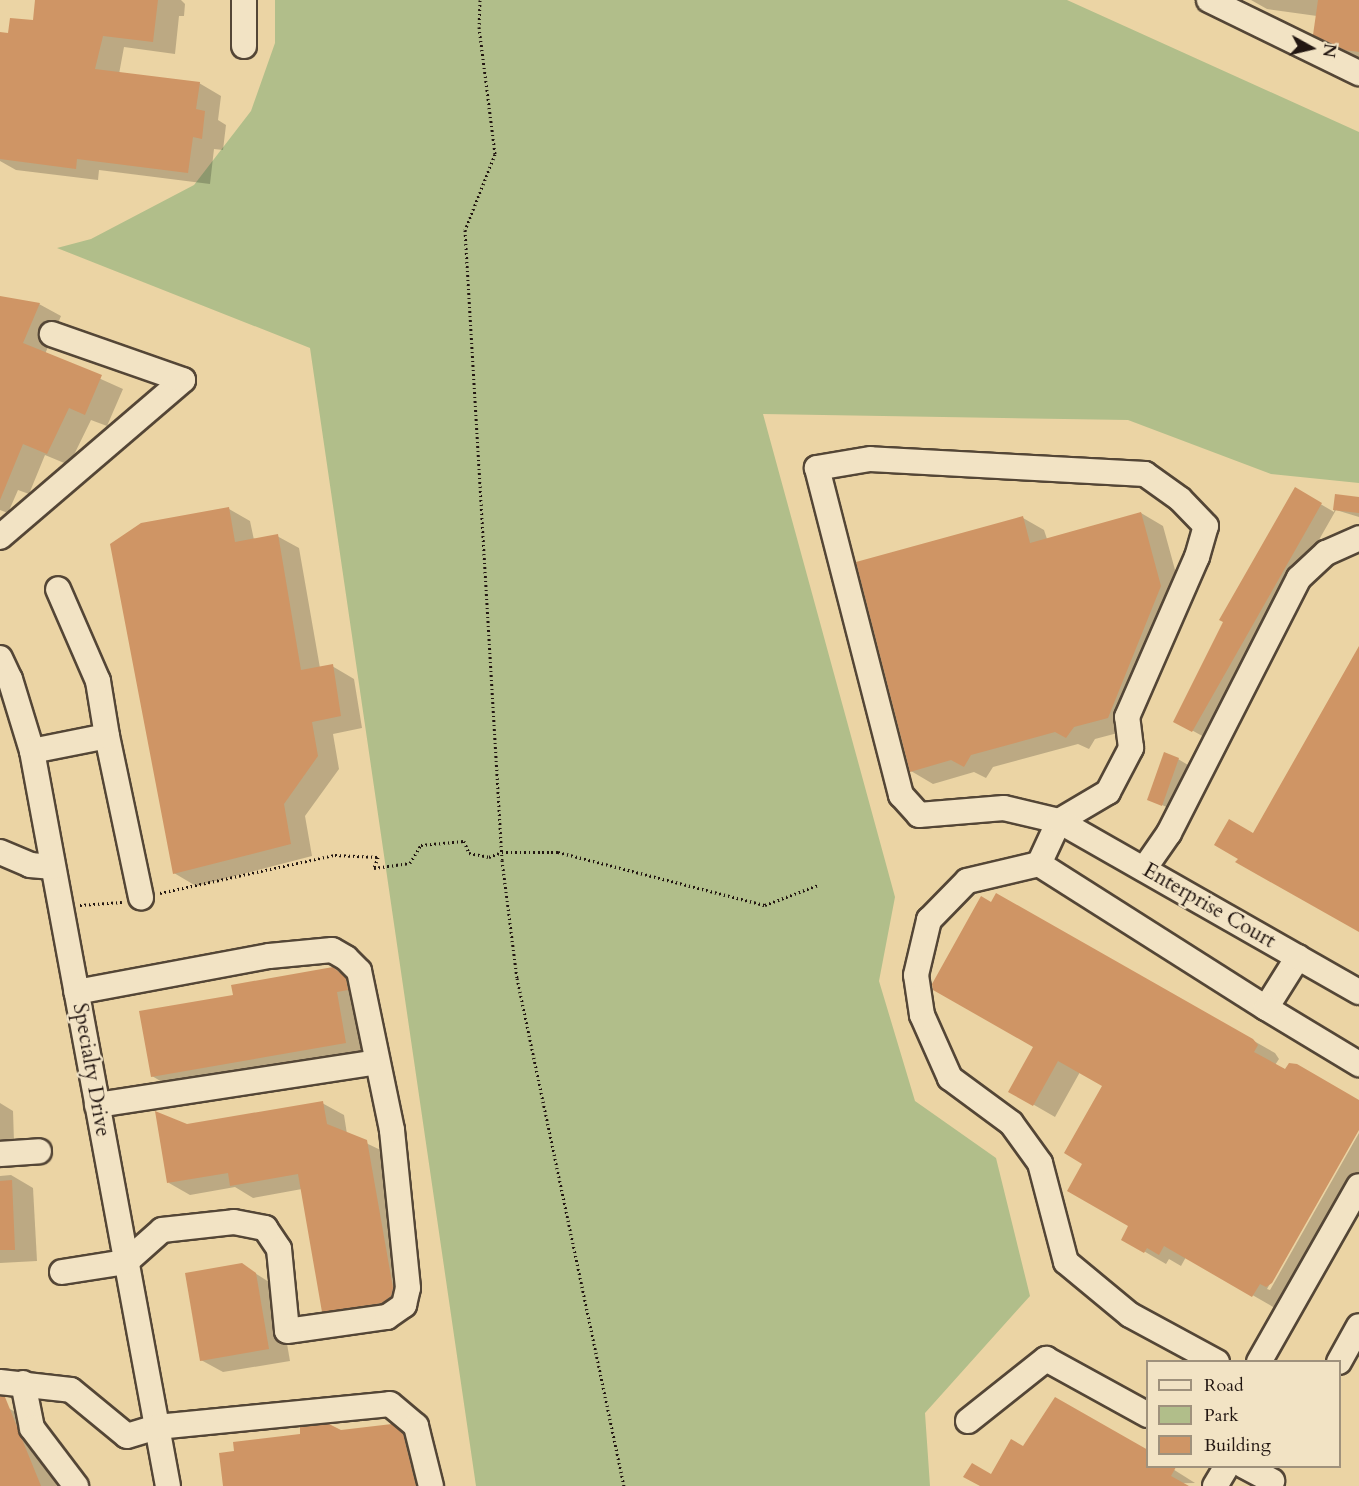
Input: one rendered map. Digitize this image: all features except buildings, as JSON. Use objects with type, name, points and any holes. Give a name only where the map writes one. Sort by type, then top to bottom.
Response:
[{"type":"street","points":[[244,0],[244,46]]},
{"type":"street","points":[[1209,0],[1359,73]]},
{"type":"street","points":[[0,537],[183,380],[52,334]]},
{"type":"street","name":"Enterprise Court","points":[[1059,821],[1108,792],[1131,748],[1127,717],[1197,557],[1206,526],[1180,499],[1144,474],[870,459],[817,468],[901,795],[919,815],[1004,808],[1059,821],[1359,992]]},
{"type":"street","points":[[1144,869],[1169,833],[1299,579],[1326,553],[1359,538]]},
{"type":"street","points":[[58,589],[98,681],[107,736],[141,897]]},
{"type":"street","name":"Specialty Drive","points":[[0,658],[10,679],[32,751],[168,1486]]},
{"type":"street","points":[[32,751],[107,736]]},
{"type":"street","points":[[1039,864],[1059,821]]},
{"type":"street","points":[[0,852],[30,865],[53,867]]},
{"type":"street","points":[[1213,1360],[1130,1315],[1066,1262],[1040,1163],[1011,1123],[950,1078],[922,1015],[915,975],[929,920],[966,881],[1039,864],[1266,1008],[1359,1064]]},
{"type":"street","points":[[62,1272],[126,1262],[162,1230],[234,1222],[265,1228],[279,1249],[287,1331],[387,1317],[404,1305],[408,1288],[392,1130],[359,971],[332,950],[269,956],[76,992]]},
{"type":"street","points":[[1266,1008],[1298,957]]},
{"type":"street","points":[[97,1105],[377,1062]]},
{"type":"street","points":[[0,1154],[39,1151]]},
{"type":"street","points":[[1260,1360],[1359,1186]]},
{"type":"street","points":[[1340,1360],[1359,1326]]},
{"type":"street","points":[[968,1422],[1046,1359],[1146,1414]]},
{"type":"street","points":[[11,1383],[71,1390],[127,1436],[157,1427],[390,1404],[416,1426],[431,1486]]},
{"type":"street","points":[[11,1383],[32,1428],[76,1486]]},
{"type":"street","points":[[1215,1486],[1226,1468]]},
{"type":"street","points":[[1247,1468],[1274,1478]]},
{"type":"path","points":[[480,0],[479,27],[495,154],[465,230],[502,852],[517,978],[624,1486]]},
{"type":"path","points":[[61,906],[141,897],[335,855],[378,857],[374,868],[410,863],[421,844],[464,841],[469,853],[489,857],[502,852],[558,852],[765,906],[818,885]]},
{"type":"green space","points":[[275,0],[1067,0],[1359,132],[1359,483],[1271,474],[1128,420],[763,414],[895,897],[879,981],[915,1101],[996,1158],[1030,1296],[925,1413],[930,1486],[476,1486],[310,348],[57,248],[91,239],[194,185],[251,111],[275,43]]}]
